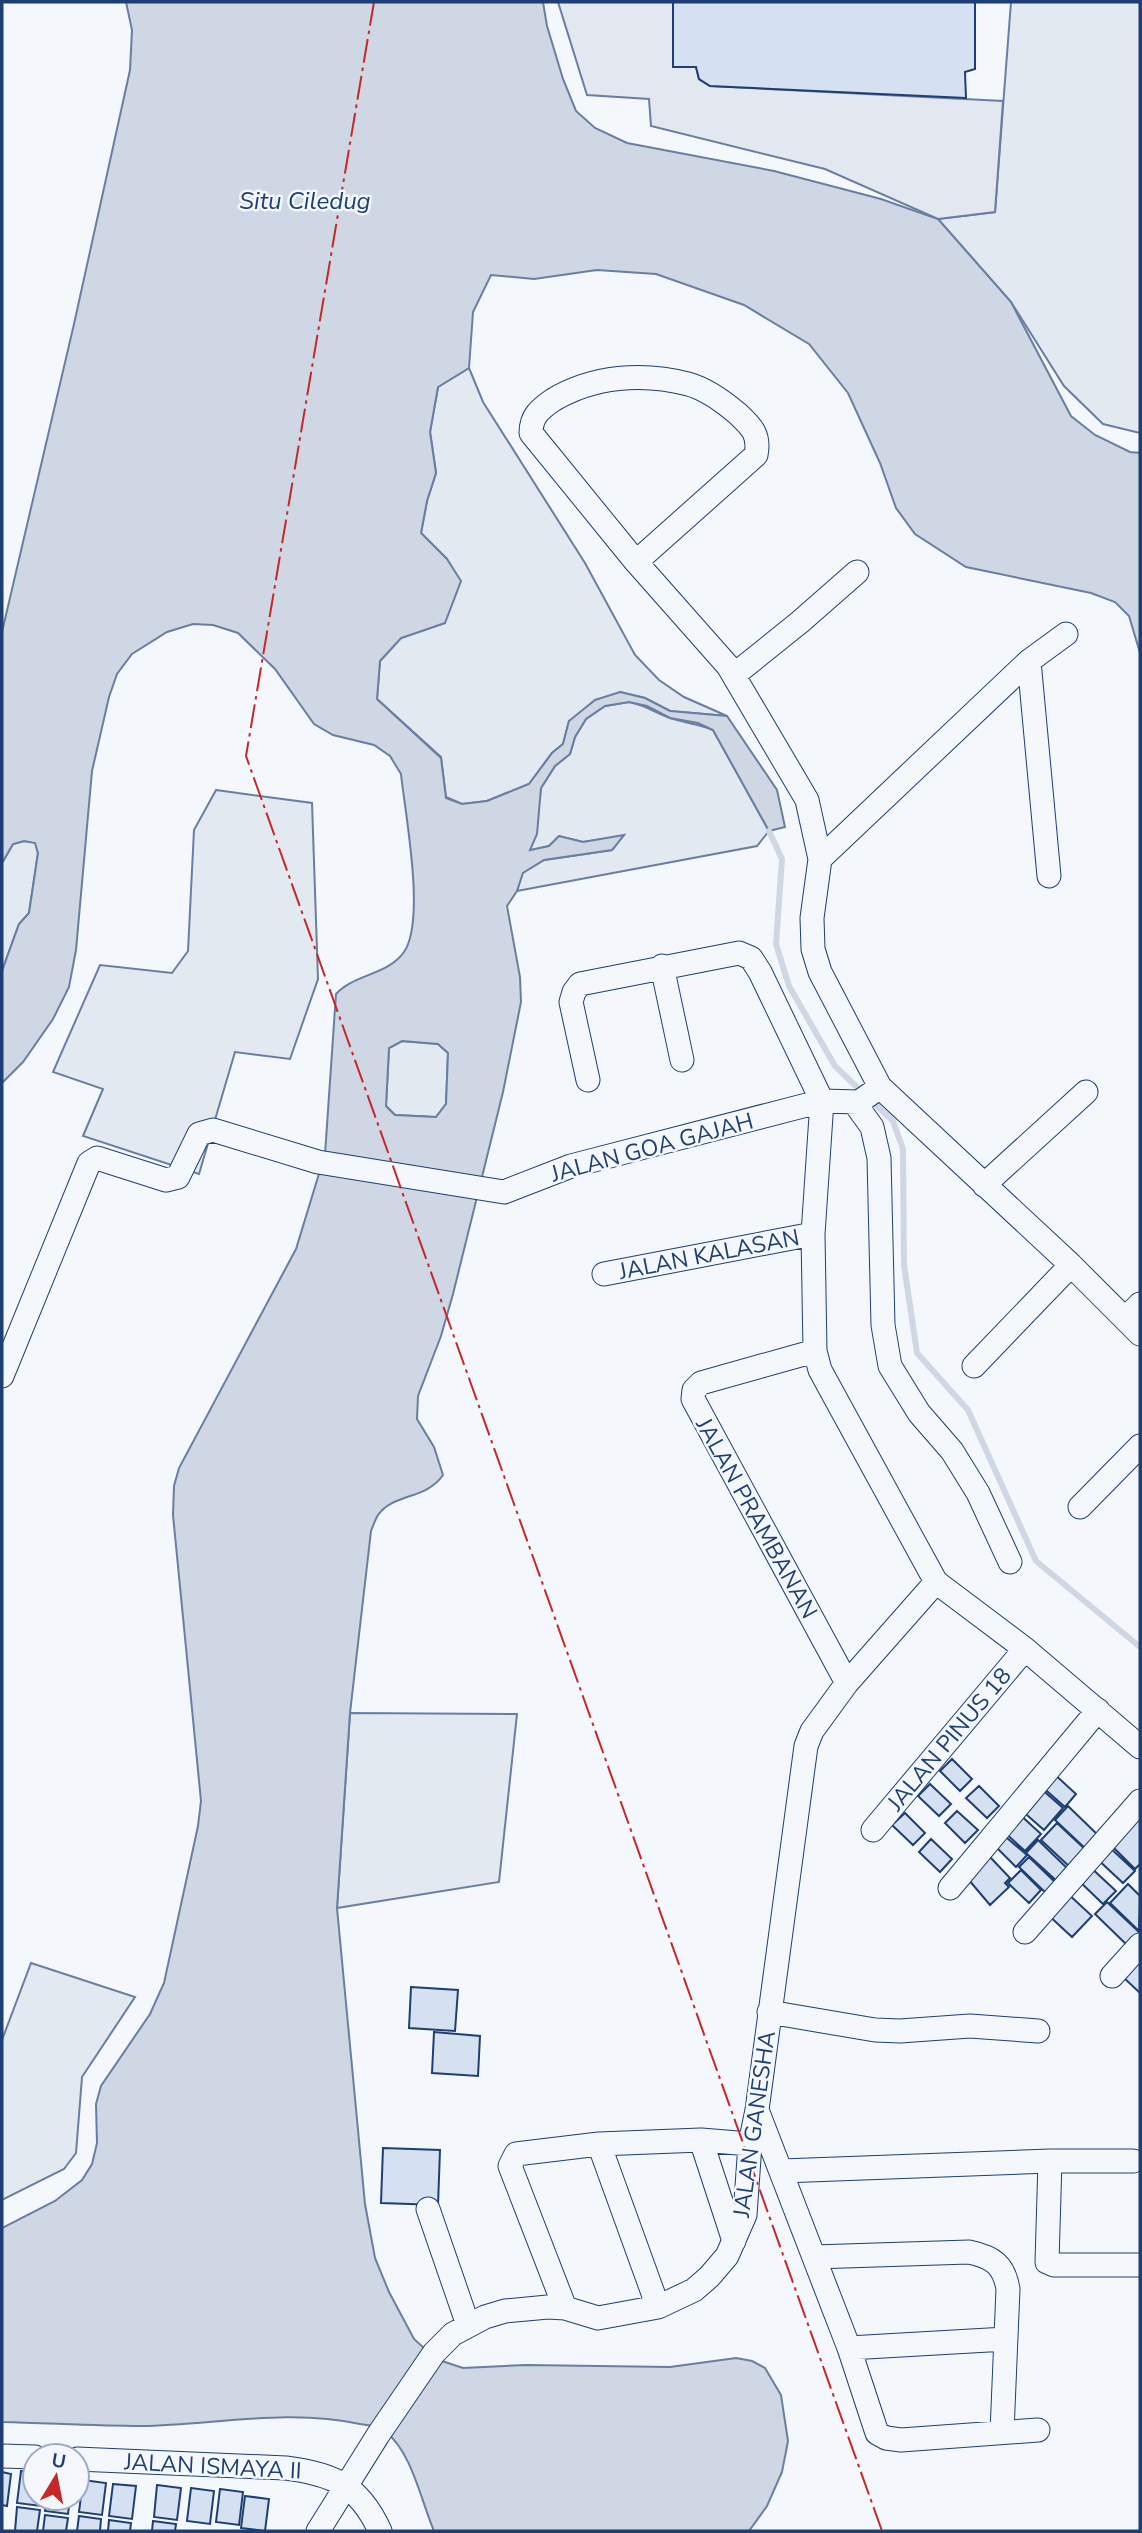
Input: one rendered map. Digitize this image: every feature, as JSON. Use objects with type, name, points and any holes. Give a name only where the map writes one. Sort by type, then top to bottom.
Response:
[{"type":"street","points":[[636,562],[756,455],[758,442],[754,430],[735,411],[702,388],[652,378],[612,378],[575,387],[542,407],[533,418],[531,433],[636,562],[734,675],[807,800],[820,859],[812,918],[813,949],[867,1096],[878,1158],[883,1325],[890,1366],[919,1413],[952,1451],[971,1482],[1010,1562]]},
{"type":"street","points":[[734,675],[857,572]]},
{"type":"street","points":[[820,859],[1029,662],[1066,634]]},
{"type":"street","points":[[1029,662],[1049,876]]},
{"type":"street","points":[[588,1080],[571,1002],[580,984],[739,953],[751,958],[821,1101],[813,1234],[815,1351],[820,1370],[936,1582],[1025,1649],[1140,1747]]},
{"type":"street","points":[[662,966],[682,1060]]},
{"type":"street","points":[[984,1185],[1086,1092]]},
{"type":"street","points":[[867,1096],[984,1185],[1135,1319]]},
{"type":"street","name":"JALAN GOA GAJAH","points":[[2,1376],[86,1170],[92,1160],[97,1158],[172,1180],[178,1177],[199,1134],[213,1130],[318,1162],[505,1192],[571,1166],[821,1101],[867,1096]]},
{"type":"street","name":"JALAN KALASAN","points":[[604,1274],[813,1234]]},
{"type":"street","points":[[975,1366],[1071,1265]]},
{"type":"street","name":"JALAN PRAMBANAN","points":[[815,1351],[701,1382],[694,1390],[693,1399],[847,1684]]},
{"type":"street","points":[[1080,1507],[1140,1446]]},
{"type":"street","name":"JALAN GANESHA","points":[[318,2531],[420,2373],[434,2353],[453,2334],[468,2325],[505,2311],[565,2308],[598,2318],[658,2307],[694,2290],[727,2256],[745,2215],[750,2144],[757,2110],[806,1746],[811,1731],[847,1684],[936,1582]]},
{"type":"street","name":"JALAN PINUS 18","points":[[873,1830],[1025,1649]]},
{"type":"street","points":[[950,1888],[1098,1710]]},
{"type":"street","points":[[1025,1932],[1140,1801]]},
{"type":"street","points":[[1112,1976],[1140,1945]]},
{"type":"street","points":[[769,2012],[875,2030],[970,2026],[1038,2031]]},
{"type":"street","points":[[757,2110],[849,2348],[877,2433],[886,2438],[901,2440],[1038,2430]]},
{"type":"street","points":[[701,2140],[734,2241]]},
{"type":"street","points":[[565,2308],[510,2166],[516,2154],[599,2144],[701,2140],[750,2144]]},
{"type":"street","points":[[599,2144],[658,2307]]},
{"type":"street","points":[[782,2171],[1050,2161],[1133,2161]]},
{"type":"street","points":[[1050,2161],[1047,2262],[1054,2265],[1139,2265]]},
{"type":"street","points":[[428,2209],[468,2325]]},
{"type":"street","points":[[814,2257],[969,2252],[983,2255],[1006,2273],[1008,2289],[1002,2432]]},
{"type":"street","points":[[849,2348],[1006,2339]]},
{"type":"street","points":[[2,2456],[21,2457]]},
{"type":"street","name":"JALAN ISMAYA II","points":[[91,2460],[286,2468],[313,2471],[347,2484]]},
{"type":"street","points":[[347,2484],[380,2531]]},
{"type":"shaded area","points":[[558,2],[673,2],[673,67],[696,67],[699,79],[710,86],[1003,101],[995,212],[938,219],[825,169],[651,126],[649,99],[587,95]]},
{"type":"shaded area","points":[[1011,2],[1140,2],[1140,433],[1103,424],[1064,386],[1011,302],[938,219],[995,212]]},
{"type":"shaded area","points":[[469,368],[483,402],[585,563],[635,655],[659,680],[684,697],[727,716],[670,711],[645,698],[620,692],[569,721],[563,744],[552,753],[529,784],[487,801],[462,804],[446,797],[441,757],[377,699],[380,661],[401,638],[445,623],[447,559],[421,533],[436,473],[430,432],[438,387]]},
{"type":"shaded area","points":[[629,702],[670,718],[713,730],[769,831],[757,846],[517,891],[522,873],[544,860],[612,850],[623,836],[583,842],[559,836],[549,846],[529,851],[541,788],[555,766],[570,754],[575,737],[586,719],[605,706]]},
{"type":"shaded area","points":[[216,790],[312,803],[318,979],[290,1059],[235,1052],[199,1174],[83,1136],[103,1089],[53,1072],[100,965],[172,973],[188,951],[194,830]]},
{"type":"shaded area","points":[[35,842],[38,853],[29,913],[19,924],[2,971],[2,863],[13,844]]},
{"type":"shaded area","points":[[402,1041],[438,1044],[448,1053],[446,1104],[436,1117],[395,1115],[386,1106],[389,1048]]},
{"type":"shaded area","points":[[350,1713],[517,1714],[499,1882],[337,1908]]},
{"type":"shaded area","points":[[31,1963],[135,1997],[82,2077],[76,2153],[64,2169],[2,2200],[2,2040]]},
{"type":"water","name":"Situ Ciledug","points":[[126,2],[543,2],[547,26],[563,79],[576,111],[595,128],[627,143],[774,171],[881,199],[938,219],[1011,302],[1071,416],[1095,435],[1130,452],[1140,453],[1140,653],[1129,616],[1115,602],[1091,593],[966,567],[915,534],[896,508],[880,463],[848,393],[809,344],[744,305],[656,274],[597,270],[534,279],[491,275],[473,312],[469,368],[438,387],[430,432],[436,473],[421,533],[447,559],[461,581],[445,623],[401,638],[380,661],[377,699],[441,758],[446,798],[462,804],[487,801],[529,784],[552,753],[563,744],[569,721],[595,700],[620,692],[645,698],[670,711],[727,716],[777,790],[785,827],[769,831],[713,730],[698,723],[670,718],[647,706],[629,702],[605,706],[586,719],[575,737],[570,754],[555,766],[541,788],[537,834],[530,850],[549,846],[559,836],[583,842],[624,835],[612,850],[544,860],[523,873],[517,891],[507,906],[520,977],[521,1002],[503,1092],[453,1294],[441,1336],[418,1396],[417,1419],[434,1447],[443,1475],[428,1489],[384,1508],[371,1531],[350,1713],[337,1908],[365,2204],[375,2258],[389,2292],[414,2339],[436,2359],[463,2368],[526,2365],[670,2367],[736,2358],[752,2361],[765,2368],[781,2395],[788,2441],[782,2472],[767,2506],[749,2531],[434,2531],[409,2464],[394,2440],[377,2427],[333,2419],[278,2417],[141,2426],[2,2422],[2,2228],[55,2201],[82,2180],[92,2164],[97,2143],[96,2104],[101,2086],[150,2014],[164,1983],[198,1826],[201,1801],[173,1515],[174,1486],[179,1468],[296,1249],[325,1154],[336,994],[343,987],[397,960],[404,952],[410,937],[413,916],[412,866],[401,774],[390,756],[374,745],[333,735],[314,724],[275,669],[238,633],[213,625],[193,624],[167,632],[132,654],[117,674],[92,771],[76,950],[69,987],[53,1019],[23,1062],[2,1083],[2,971],[19,924],[29,913],[38,853],[35,843],[24,841],[13,844],[2,863],[2,632],[130,70],[132,30]],"holes":[[[402,1041],[438,1044],[448,1053],[446,1104],[436,1117],[395,1115],[386,1106],[389,1048]]]},
{"type":"building","points":[[673,2],[975,2],[975,69],[965,72],[966,98],[710,86],[699,79],[696,67],[673,67]]},
{"type":"building","points":[[952,1759],[972,1779],[960,1791],[940,1771]]},
{"type":"building","points":[[1052,1772],[1076,1794],[1065,1807],[1040,1785]]},
{"type":"building","points":[[930,1784],[951,1804],[939,1816],[918,1796]]},
{"type":"building","points":[[979,1786],[999,1806],[987,1818],[966,1798]]},
{"type":"building","points":[[1039,1787],[1063,1808],[1044,1830],[1020,1809]]},
{"type":"building","points":[[1068,1806],[1101,1838],[1088,1851],[1055,1820]]},
{"type":"building","points":[[957,1811],[978,1830],[965,1843],[945,1823]]},
{"type":"building","points":[[1017,1812],[1041,1834],[1025,1851],[1002,1830]]},
{"type":"building","points":[[905,1813],[925,1833],[913,1845],[892,1825]]},
{"type":"building","points":[[1140,1817],[1140,1864],[1135,1869],[1110,1844]]},
{"type":"building","points":[[1057,1823],[1088,1852],[1072,1869],[1041,1840]]},
{"type":"building","points":[[1000,1832],[1027,1855],[1016,1867],[991,1842]]},
{"type":"building","points":[[931,1839],[952,1859],[940,1872],[919,1852]]},
{"type":"building","points":[[1038,1840],[1070,1871],[1059,1883],[1026,1853]]},
{"type":"building","points":[[1107,1845],[1135,1871],[1123,1883],[1095,1857]]},
{"type":"building","points":[[990,1857],[1010,1878],[1005,1883],[1009,1887],[990,1905],[968,1879]]},
{"type":"building","points":[[1029,1857],[1058,1885],[1048,1895],[1019,1867]]},
{"type":"building","points":[[1088,1865],[1116,1891],[1103,1904],[1076,1878]]},
{"type":"building","points":[[1021,1870],[1041,1890],[1029,1903],[1008,1883]]},
{"type":"building","points":[[1128,1884],[1140,1896],[1139,1931],[1110,1903]]},
{"type":"building","points":[[1066,1892],[1092,1916],[1072,1937],[1046,1913]]},
{"type":"building","points":[[1107,1902],[1140,1933],[1128,1946],[1095,1914]]},
{"type":"building","points":[[1140,1960],[1140,1993],[1124,1978]]},
{"type":"building","points":[[411,1987],[458,1990],[455,2031],[409,2028]]},
{"type":"building","points":[[434,2032],[480,2036],[478,2076],[432,2073]]},
{"type":"building","points":[[383,2148],[440,2150],[438,2205],[381,2203]]},
{"type":"building","points":[[21,2471],[21,2504],[17,2503]]},
{"type":"building","points":[[2,2472],[11,2474],[7,2506],[2,2505]]},
{"type":"building","points":[[91,2481],[106,2483],[102,2515],[79,2512],[91,2512]]},
{"type":"building","points":[[113,2484],[136,2486],[132,2519],[109,2516]]},
{"type":"building","points":[[157,2485],[181,2488],[177,2520],[154,2517]]},
{"type":"building","points":[[191,2488],[214,2491],[210,2524],[187,2521]]},
{"type":"building","points":[[220,2489],[243,2492],[239,2525],[216,2522]]},
{"type":"building","points":[[245,2496],[269,2499],[265,2531],[241,2528]]},
{"type":"building","points":[[17,2507],[21,2508],[21,2512],[40,2512],[37,2531],[15,2531]]},
{"type":"building","points":[[45,2515],[68,2518],[66,2531],[43,2531]]},
{"type":"building","points":[[79,2516],[101,2519],[100,2531],[77,2531]]},
{"type":"building","points":[[109,2520],[131,2523],[130,2531],[108,2531]]},
{"type":"building","points":[[153,2521],[176,2524],[175,2531],[152,2531]]},
{"type":"waterway","points":[[769,831],[782,859],[776,944],[789,986],[835,1066],[863,1093]]},
{"type":"waterway","points":[[871,1100],[893,1121],[903,1149],[904,1265],[917,1353],[968,1410],[1036,1561],[1140,1647]]},
{"type":"power","points":[[374,2],[246,756],[882,2531]]}]
